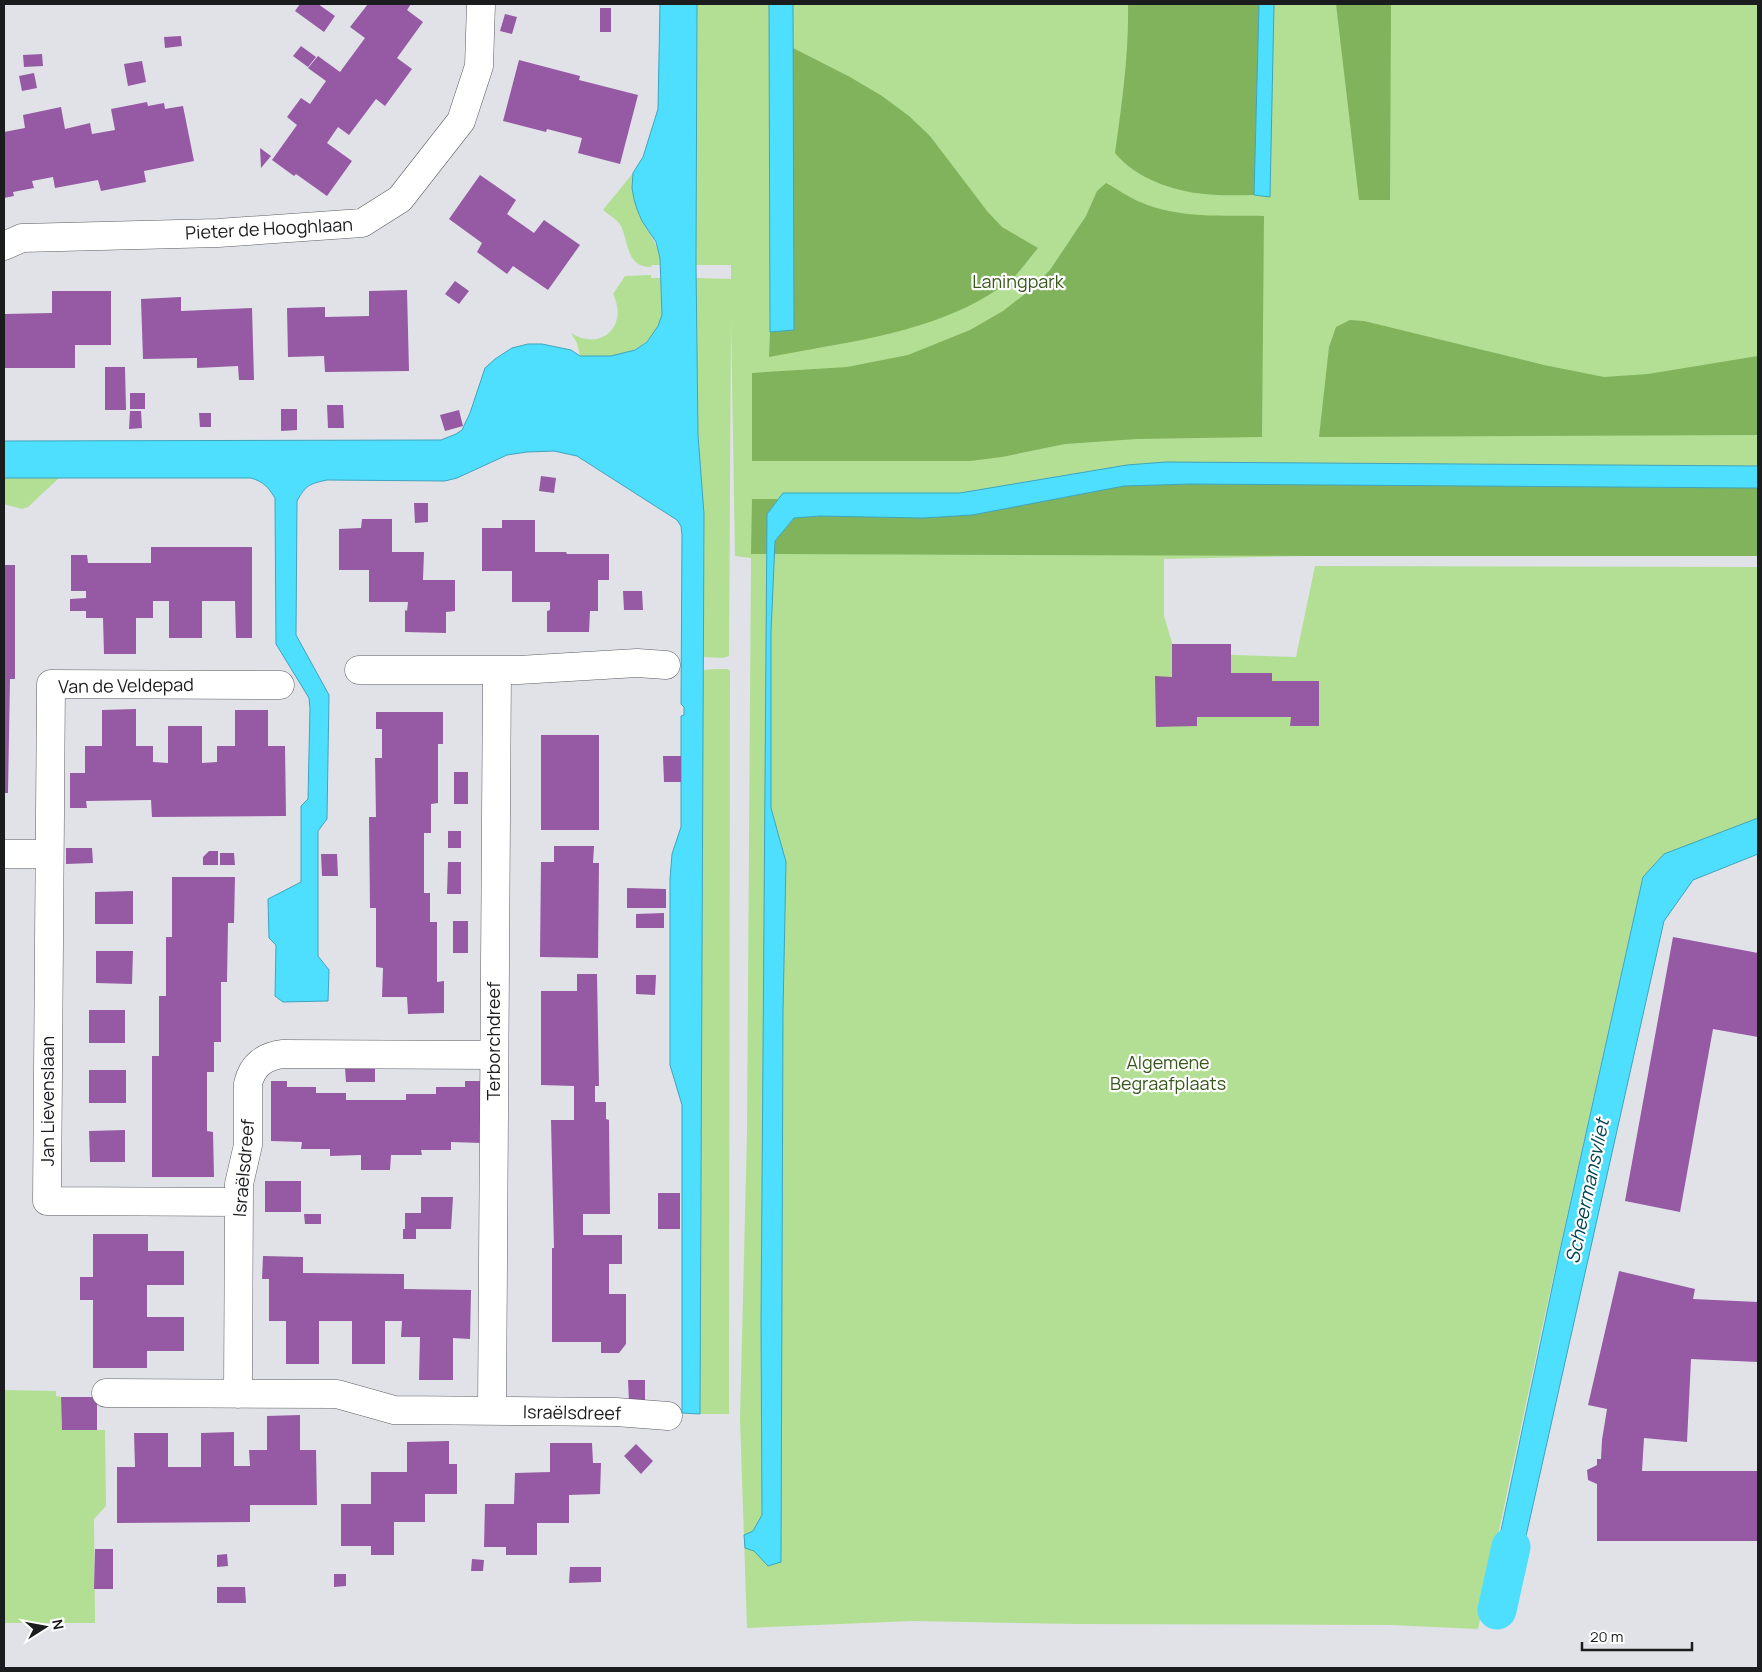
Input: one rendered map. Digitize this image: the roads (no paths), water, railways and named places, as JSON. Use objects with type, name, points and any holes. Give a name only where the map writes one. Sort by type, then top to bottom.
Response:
[{"type":"street","name":"Pieter de Hooghlaan","points":[[4,246],[22,238],[218,233],[362,223],[400,199],[461,121],[479,66],[481,4]]},
{"type":"street","points":[[359,670],[537,669],[628,663],[666,666]]},
{"type":"street","name":"Terborchdreef","points":[[492,1412],[497,670]]},
{"type":"street","name":"Van de Veldepad","points":[[49,854],[51,684],[280,685]]},
{"type":"street","points":[[4,854],[49,854]]},
{"type":"street","name":"Jan Lievenslaan","points":[[49,854],[47,1201],[239,1202]]},
{"type":"street","name":"Israëlsdreef","points":[[238,1394],[239,1184],[248,1145],[248,1084],[252,1072],[262,1060],[270,1056],[283,1054],[494,1055]]},
{"type":"street","name":"Israëlsdreef","points":[[106,1393],[338,1394],[394,1410],[616,1412],[668,1416]]},
{"type":"water","points":[[660,4],[697,4],[696,265],[698,435],[704,514],[700,1414],[682,1413],[682,1105],[670,1065],[670,879],[672,854],[681,827],[681,716],[684,715],[684,707],[681,704],[682,535],[681,526],[677,520],[577,456],[554,451],[507,455],[457,478],[445,481],[327,480],[312,484],[306,488],[297,501],[296,635],[329,695],[327,819],[318,831],[318,956],[329,970],[328,1001],[283,1002],[275,996],[276,945],[269,938],[268,899],[301,882],[301,806],[308,799],[310,708],[309,698],[276,644],[275,498],[265,485],[251,478],[4,478],[4,441],[441,440],[462,430],[470,413],[485,368],[512,348],[528,344],[542,344],[571,350],[580,356],[611,356],[635,350],[647,342],[658,326],[662,315],[660,258],[656,242],[642,221],[637,209],[632,188],[633,173],[643,157],[658,109]]},
{"type":"water","points":[[769,4],[793,4],[794,330],[770,332]]},
{"type":"water","points":[[1259,4],[1274,4],[1270,197],[1254,195]]},
{"type":"water","points":[[1166,462],[1758,466],[1758,488],[1190,484],[1124,486],[972,515],[923,518],[820,516],[794,518],[775,541],[771,632],[771,808],[786,862],[783,1012],[781,1562],[768,1566],[754,1551],[745,1548],[744,1535],[753,1531],[762,1515],[761,1323],[767,514],[783,493],[960,493],[1127,465]]},
{"type":"water","points":[[1758,818],[1758,854],[1693,880],[1664,921],[1511,1603],[1487,1597],[1559,1255],[1643,877],[1664,854]]},
{"type":"waterway","name":"Scheermansvliet","points":[[1497,1610],[1511,1547]]},
{"type":"park label","name":"Laningpark","points":[[1018,282]]},
{"type":"park label","name":"Algemene Begraafplaats","points":[[1168,1073]]}]
